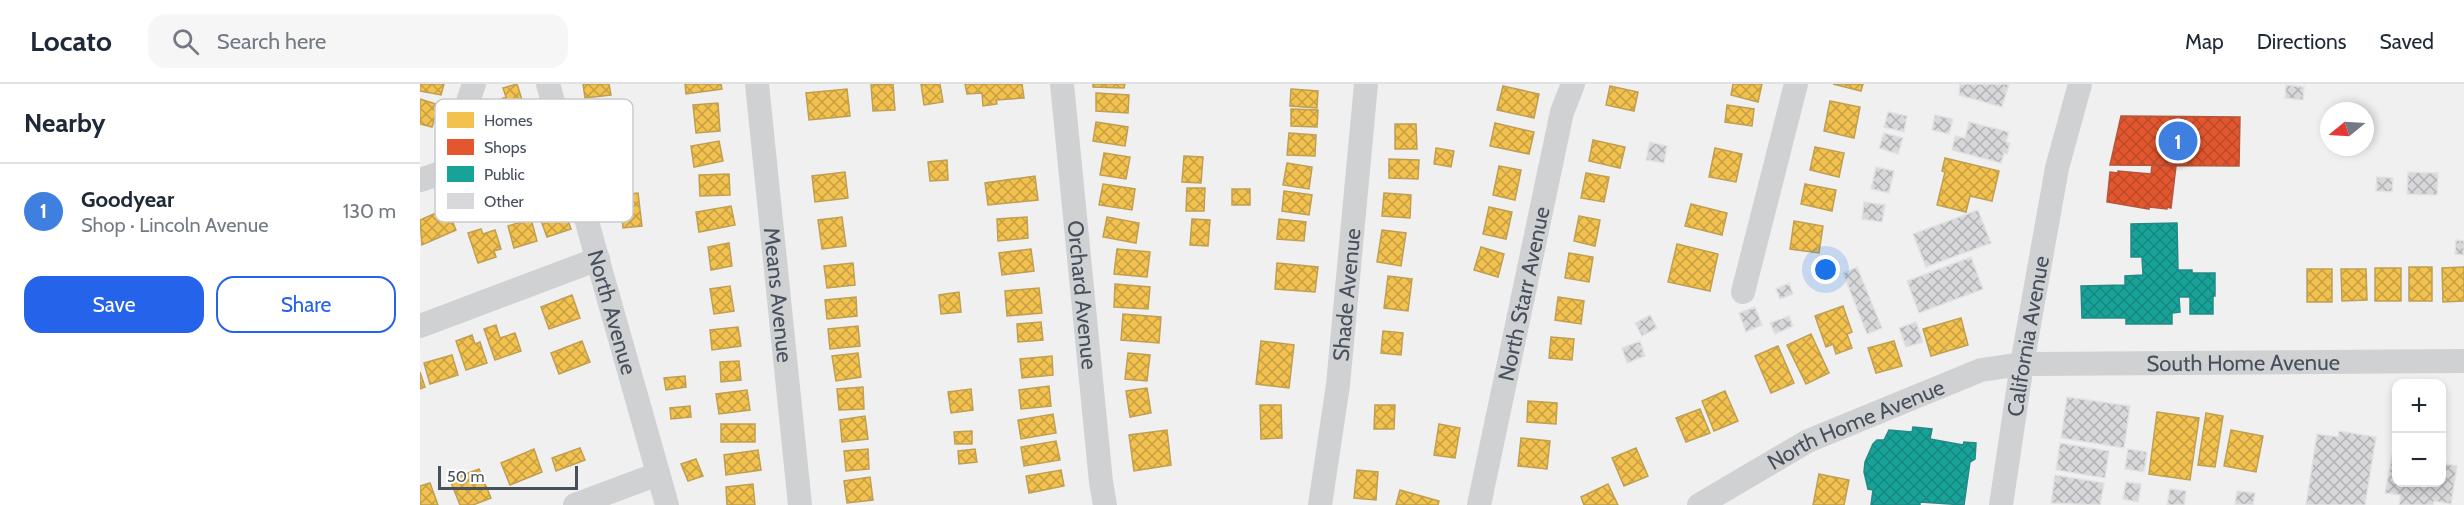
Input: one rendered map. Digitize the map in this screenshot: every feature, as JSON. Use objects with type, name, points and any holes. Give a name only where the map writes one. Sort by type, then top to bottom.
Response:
[{"type":"street","points":[[469,99],[474,84]]},
{"type":"street","name":"North Avenue","points":[[548,84],[552,99]]},
{"type":"street","name":"Means Avenue","points":[[758,84],[800,505]]},
{"type":"street","name":"Orchard Avenue","points":[[1062,84],[1105,505]]},
{"type":"street","name":"Shade Avenue","points":[[1320,505],[1338,385],[1366,84]]},
{"type":"street","name":"North Starr Avenue","points":[[1479,505],[1562,112],[1573,84]]},
{"type":"street","points":[[1743,292],[1796,84]]},
{"type":"street","name":"California Avenue","points":[[2001,505],[2022,364],[2057,168],[2080,84]]},
{"type":"street","points":[[420,180],[435,175]]},
{"type":"street","name":"North Avenue","points":[[587,222],[667,505]]},
{"type":"street","points":[[420,326],[598,259]]},
{"type":"street","name":"South Home Avenue","points":[[2022,364],[2464,362]]},
{"type":"street","name":"North Home Avenue","points":[[1699,505],[1808,441],[1981,370],[2022,364]]},
{"type":"street","points":[[574,505],[658,474]]},
{"type":"building: Homes","points":[[420,84],[444,84],[441,95],[420,91]]},
{"type":"building: Homes","points":[[517,84],[522,99],[501,99],[506,97],[503,88]]},
{"type":"building: Homes","points":[[583,84],[609,84],[611,95],[585,98]]},
{"type":"building: Homes","points":[[685,84],[721,84],[722,89],[686,94]]},
{"type":"building: Homes","points":[[893,84],[895,110],[873,111],[871,85]]},
{"type":"building: Homes","points":[[921,84],[940,84],[943,102],[924,105]]},
{"type":"building: Homes","points":[[965,84],[1022,84],[1024,98],[996,100],[997,104],[983,106],[982,93],[967,94]]},
{"type":"building: Homes","points":[[1093,84],[1125,84],[1124,88],[1093,87]]},
{"type":"building: Homes","points":[[1733,84],[1762,84],[1758,102],[1731,95]]},
{"type":"building: Homes","points":[[1833,84],[1863,84],[1861,91]]},
{"type":"building: Homes","points":[[1503,86],[1539,94],[1534,118],[1497,110]]},
{"type":"building: Homes","points":[[1610,86],[1638,92],[1634,111],[1606,105]]},
{"type":"building: Homes","points":[[847,89],[850,116],[809,120],[806,93]]},
{"type":"building: Homes","points":[[1291,89],[1318,91],[1317,108],[1290,106]]},
{"type":"building: Homes","points":[[1096,93],[1129,95],[1128,113],[1096,111]]},
{"type":"building: Homes","points":[[420,99],[435,104],[432,127],[420,124]]},
{"type":"building: Homes","points":[[1830,101],[1860,107],[1854,138],[1824,131]]},
{"type":"building: Homes","points":[[718,103],[720,131],[696,133],[693,105]]},
{"type":"building: Homes","points":[[1727,105],[1754,109],[1752,126],[1725,122]]},
{"type":"building: Homes","points":[[1291,109],[1318,110],[1317,127],[1291,126]]},
{"type":"building: Homes","points":[[1096,122],[1128,127],[1125,146],[1093,141]]},
{"type":"building: Homes","points":[[1495,123],[1534,132],[1529,154],[1490,146]]},
{"type":"building: Homes","points":[[1395,124],[1416,124],[1417,149],[1395,149]]},
{"type":"building: Homes","points":[[1289,133],[1316,135],[1315,156],[1287,155]]},
{"type":"building: Homes","points":[[1593,140],[1625,147],[1620,168],[1589,161]]},
{"type":"building: Homes","points":[[719,141],[723,161],[694,167],[691,146]]},
{"type":"building: Homes","points":[[1815,147],[1844,153],[1839,177],[1810,170]]},
{"type":"building: Homes","points":[[1436,148],[1454,151],[1451,167],[1434,164]]},
{"type":"building: Homes","points":[[1715,148],[1742,154],[1736,182],[1709,177]]},
{"type":"building: Homes","points":[[1104,153],[1130,157],[1126,179],[1100,175]]},
{"type":"building: Homes","points":[[1184,156],[1203,157],[1201,183],[1182,182]]},
{"type":"building: Homes","points":[[1945,158],[1999,171],[1992,201],[1970,196],[1966,212],[1937,205],[1945,172],[1942,171]]},
{"type":"building: Homes","points":[[1389,159],[1419,160],[1418,179],[1389,178]]},
{"type":"building: Homes","points":[[947,160],[948,180],[930,181],[928,162]]},
{"type":"building: Homes","points":[[1287,163],[1312,167],[1309,189],[1283,185]]},
{"type":"building: Homes","points":[[1499,166],[1521,170],[1515,200],[1493,195]]},
{"type":"building: Homes","points":[[845,172],[848,198],[815,202],[812,176]]},
{"type":"building: Homes","points":[[1586,173],[1609,177],[1604,202],[1581,198]]},
{"type":"building: Homes","points":[[729,174],[730,195],[700,196],[699,175]]},
{"type":"building: Homes","points":[[1035,176],[1038,200],[988,205],[985,183]]},
{"type":"building: Homes","points":[[1103,184],[1135,189],[1132,210],[1099,205]]},
{"type":"building: Homes","points":[[1805,184],[1836,190],[1832,211],[1801,204]]},
{"type":"building: Homes","points":[[1187,188],[1205,188],[1204,211],[1186,211]]},
{"type":"building: Homes","points":[[1232,189],[1250,189],[1250,205],[1232,205]]},
{"type":"building: Homes","points":[[1284,191],[1312,195],[1309,215],[1282,211]]},
{"type":"building: Homes","points":[[638,193],[642,226],[623,228],[622,222],[633,222],[633,194]]},
{"type":"building: Homes","points":[[1384,193],[1411,195],[1410,218],[1382,216]]},
{"type":"building: Homes","points":[[1691,204],[1727,213],[1722,235],[1685,226]]},
{"type":"building: Homes","points":[[731,206],[735,225],[699,232],[696,212]]},
{"type":"building: Homes","points":[[1489,207],[1512,212],[1506,239],[1483,234]]},
{"type":"building: Homes","points":[[435,213],[435,222],[453,222],[456,230],[422,245],[420,220]]},
{"type":"building: Homes","points":[[1579,216],[1600,220],[1595,246],[1574,241]]},
{"type":"building: Homes","points":[[842,217],[846,246],[822,249],[818,220]]},
{"type":"building: Homes","points":[[1027,217],[1028,238],[998,241],[997,219]]},
{"type":"building: Homes","points":[[1107,217],[1139,223],[1136,243],[1103,237]]},
{"type":"building: Homes","points":[[1192,219],[1210,220],[1208,246],[1190,245]]},
{"type":"building: Homes","points":[[1279,219],[1306,222],[1304,241],[1277,239]]},
{"type":"building: Homes","points":[[1794,221],[1823,226],[1819,253],[1790,249]]},
{"type":"building: Homes","points":[[532,222],[537,241],[514,248],[508,226]]},
{"type":"building: Homes","points":[[541,222],[569,222],[571,229],[547,237]]},
{"type":"building: Homes","points":[[481,229],[483,234],[495,230],[501,249],[494,251],[496,257],[478,263],[468,233]]},
{"type":"building: Homes","points":[[1382,230],[1406,233],[1401,266],[1377,262]]},
{"type":"building: Homes","points":[[729,243],[732,266],[711,270],[708,247]]},
{"type":"building: Homes","points":[[1677,244],[1718,254],[1710,291],[1668,282]]},
{"type":"building: Homes","points":[[1481,247],[1504,254],[1498,277],[1474,270]]},
{"type":"building: Homes","points":[[1031,249],[1034,271],[1002,275],[999,253]]},
{"type":"building: Homes","points":[[1117,249],[1150,252],[1147,277],[1114,274]]},
{"type":"building: Homes","points":[[1569,253],[1593,257],[1589,282],[1565,278]]},
{"type":"building: Homes","points":[[853,263],[855,285],[827,288],[824,266]]},
{"type":"building: Homes","points":[[1277,263],[1318,267],[1315,292],[1275,289]]},
{"type":"building: Homes","points":[[2409,267],[2432,267],[2432,301],[2409,301]]},
{"type":"building: Homes","points":[[2464,267],[2464,301],[2443,302],[2442,268]]},
{"type":"building: Homes","points":[[2375,268],[2401,268],[2401,301],[2375,301]]},
{"type":"building: Homes","points":[[2307,269],[2332,269],[2332,302],[2307,302]]},
{"type":"building: Homes","points":[[2341,269],[2366,269],[2367,300],[2342,301]]},
{"type":"building: Homes","points":[[1388,276],[1412,279],[1408,311],[1384,308]]},
{"type":"building: Homes","points":[[1115,284],[1150,287],[1148,309],[1114,307]]},
{"type":"building: Homes","points":[[730,286],[734,311],[714,314],[710,289]]},
{"type":"building: Homes","points":[[1039,288],[1042,313],[1007,316],[1005,291]]},
{"type":"building: Homes","points":[[959,292],[961,312],[941,314],[939,295]]},
{"type":"building: Homes","points":[[572,295],[580,318],[549,329],[541,307]]},
{"type":"building: Homes","points":[[856,297],[857,316],[827,319],[825,300]]},
{"type":"building: Homes","points":[[1558,297],[1584,301],[1581,324],[1555,320]]},
{"type":"building: Homes","points":[[1843,306],[1852,332],[1847,334],[1852,348],[1836,354],[1833,344],[1826,347],[1815,316]]},
{"type":"building: Homes","points":[[1123,314],[1161,317],[1159,343],[1121,340]]},
{"type":"building: Homes","points":[[1961,318],[1968,345],[1931,356],[1923,329]]},
{"type":"building: Homes","points":[[1041,322],[1043,340],[1018,342],[1017,324]]},
{"type":"building: Homes","points":[[496,325],[500,338],[515,333],[521,351],[495,360],[484,329]]},
{"type":"building: Homes","points":[[858,326],[860,346],[830,349],[828,329]]},
{"type":"building: Homes","points":[[738,327],[741,346],[712,350],[710,330]]},
{"type":"building: Homes","points":[[1383,331],[1403,333],[1401,355],[1381,353]]},
{"type":"building: Homes","points":[[1811,334],[1829,373],[1806,384],[1787,345]]},
{"type":"building: Homes","points":[[472,335],[475,344],[480,342],[487,363],[466,370],[456,341]]},
{"type":"building: Homes","points":[[1551,337],[1574,339],[1572,360],[1549,358]]},
{"type":"building: Homes","points":[[582,341],[590,362],[559,374],[551,353]]},
{"type":"building: Homes","points":[[1261,341],[1294,345],[1289,388],[1256,384]]},
{"type":"building: Homes","points":[[1894,341],[1902,366],[1876,373],[1868,348]]},
{"type":"building: Homes","points":[[1778,346],[1794,383],[1771,393],[1755,356]]},
{"type":"building: Homes","points":[[858,353],[861,377],[836,381],[832,356]]},
{"type":"building: Homes","points":[[1128,353],[1150,355],[1147,381],[1125,379]]},
{"type":"building: Homes","points":[[452,355],[458,375],[430,384],[424,363]]},
{"type":"building: Homes","points":[[1052,356],[1053,375],[1022,378],[1020,359]]},
{"type":"building: Homes","points":[[739,361],[741,380],[721,382],[720,362]]},
{"type":"building: Homes","points":[[420,372],[425,387],[420,389]]},
{"type":"building: Homes","points":[[685,376],[686,387],[666,390],[664,378]]},
{"type":"building: Homes","points":[[1049,386],[1051,406],[1021,409],[1019,390]]},
{"type":"building: Homes","points":[[863,387],[864,409],[839,410],[837,389]]},
{"type":"building: Homes","points":[[1147,388],[1151,413],[1130,417],[1126,391]]},
{"type":"building: Homes","points":[[971,389],[973,410],[951,413],[948,392]]},
{"type":"building: Homes","points":[[747,390],[750,410],[719,414],[716,394]]},
{"type":"building: Homes","points":[[1725,391],[1738,421],[1714,431],[1702,401]]},
{"type":"building: Homes","points":[[1528,401],[1557,403],[1556,424],[1527,422]]},
{"type":"building: Homes","points":[[1260,405],[1281,405],[1282,438],[1261,439]]},
{"type":"building: Homes","points":[[1375,405],[1395,405],[1394,429],[1374,429]]},
{"type":"building: Homes","points":[[690,406],[691,417],[671,419],[670,408]]},
{"type":"building: Homes","points":[[1700,409],[1710,433],[1686,442],[1676,418]]},
{"type":"building: Homes","points":[[2157,412],[2199,418],[2190,480],[2149,474]]},
{"type":"building: Homes","points":[[2206,413],[2223,416],[2215,467],[2198,465]]},
{"type":"building: Homes","points":[[1053,414],[1056,433],[1021,439],[1018,420]]},
{"type":"building: Homes","points":[[865,416],[868,439],[842,442],[840,420]]},
{"type":"building: Homes","points":[[721,424],[755,424],[755,442],[721,442]]},
{"type":"building: Homes","points":[[1439,424],[1460,428],[1455,458],[1434,455]]},
{"type":"building: Homes","points":[[1167,430],[1171,465],[1134,471],[1129,435]]},
{"type":"building: Homes","points":[[2231,430],[2263,436],[2256,472],[2224,466]]},
{"type":"building: Homes","points":[[972,431],[972,444],[955,444],[954,432]]},
{"type":"building: Homes","points":[[1521,438],[1550,441],[1547,469],[1518,466]]},
{"type":"building: Homes","points":[[1056,441],[1060,460],[1024,466],[1021,447]]},
{"type":"building: Homes","points":[[580,448],[585,460],[556,471],[552,458]]},
{"type":"building: Homes","points":[[1636,448],[1648,476],[1624,486],[1612,458]]},
{"type":"building: Homes","points":[[534,449],[542,472],[510,485],[501,463]]},
{"type":"building: Homes","points":[[868,449],[869,469],[846,471],[844,451]]},
{"type":"building: Homes","points":[[975,449],[977,462],[959,464],[958,451]]},
{"type":"building: Homes","points":[[758,450],[761,470],[726,475],[724,455]]},
{"type":"building: Homes","points":[[696,459],[703,476],[688,481],[681,464]]},
{"type":"building: Homes","points":[[479,469],[491,498],[473,505],[460,505],[450,480]]},
{"type":"building: Homes","points":[[1061,470],[1064,486],[1029,493],[1026,476]]},
{"type":"building: Homes","points":[[1357,470],[1378,472],[1376,500],[1354,498]]},
{"type":"building: Homes","points":[[1819,474],[1849,480],[1844,505],[1813,505]]},
{"type":"building: Homes","points":[[870,477],[873,500],[847,503],[844,481]]},
{"type":"building: Homes","points":[[430,483],[438,505],[420,505],[420,486]]},
{"type":"building: Homes","points":[[753,484],[755,505],[727,505],[726,487]]},
{"type":"building: Homes","points":[[1608,484],[1618,505],[1584,505],[1581,497]]},
{"type":"building: Homes","points":[[1400,490],[1439,501],[1438,505],[1396,505]]},
{"type":"building: Shops","points":[[2121,116],[2240,117],[2239,166],[2110,165]]},
{"type":"building: Shops","points":[[2152,165],[2176,166],[2171,208],[2149,207],[2149,209],[2107,202],[2110,172],[2151,174]]},
{"type":"building: Public","points":[[2177,223],[2178,270],[2192,270],[2192,273],[2215,273],[2213,314],[2190,314],[2190,297],[2179,297],[2180,312],[2172,313],[2172,324],[2126,324],[2126,318],[2082,318],[2081,286],[2125,285],[2125,276],[2143,275],[2142,257],[2131,257],[2131,224]]},
{"type":"building: Public","points":[[1913,427],[1932,429],[1930,439],[1963,445],[1964,442],[1976,443],[1975,459],[1970,462],[1964,505],[1920,502],[1920,505],[1871,505],[1873,490],[1868,489],[1864,472],[1865,462],[1873,444],[1877,440],[1884,440],[1889,430],[1912,432]]},
{"type":"building: Other","points":[[1960,84],[2009,84],[2002,107],[1959,95]]},
{"type":"building: Other","points":[[2286,85],[2304,87],[2303,100],[2285,98]]},
{"type":"building: Other","points":[[1888,112],[1907,116],[1904,132],[1884,127]]},
{"type":"building: Other","points":[[1935,115],[1953,119],[1949,134],[1932,130]]},
{"type":"building: Other","points":[[1969,122],[2009,132],[2006,142],[2010,143],[2001,163],[1952,150],[1955,136],[1965,138]]},
{"type":"building: Other","points":[[1884,133],[1903,138],[1898,154],[1879,148]]},
{"type":"building: Other","points":[[1650,142],[1667,146],[1664,163],[1646,160]]},
{"type":"building: Other","points":[[1876,167],[1894,171],[1889,193],[1871,189]]},
{"type":"building: Other","points":[[2408,172],[2438,173],[2437,195],[2407,194]]},
{"type":"building: Other","points":[[2377,177],[2393,178],[2392,192],[2376,191]]},
{"type":"building: Other","points":[[1864,202],[1885,205],[1882,222],[1862,219]]},
{"type":"building: Other","points":[[1978,210],[1991,243],[1926,267],[1913,234]]},
{"type":"building: Other","points":[[2456,240],[2464,241],[2464,255],[2455,254]]},
{"type":"building: Other","points":[[1971,257],[1983,289],[1919,313],[1907,281]]},
{"type":"building: Other","points":[[1857,267],[1882,328],[1867,334],[1843,273]]},
{"type":"building: Other","points":[[1789,283],[1793,294],[1780,299],[1776,289]]},
{"type":"building: Other","points":[[1755,307],[1762,325],[1746,332],[1739,313]]},
{"type":"building: Other","points":[[1650,315],[1657,328],[1642,336],[1635,323]]},
{"type":"building: Other","points":[[1789,316],[1793,326],[1775,334],[1770,323]]},
{"type":"building: Other","points":[[1916,322],[1923,342],[1906,347],[1899,328]]},
{"type":"building: Other","points":[[1640,341],[1645,356],[1627,363],[1622,348]]},
{"type":"building: Other","points":[[2067,397],[2130,406],[2124,448],[2061,438]]},
{"type":"building: Other","points":[[2339,431],[2376,437],[2365,505],[2306,505],[2317,434],[2338,437]]},
{"type":"building: Other","points":[[2060,443],[2109,451],[2105,478],[2056,470]]},
{"type":"building: Other","points":[[2128,449],[2147,452],[2144,472],[2125,469]]},
{"type":"building: Other","points":[[2392,455],[2392,487],[2446,487],[2446,464],[2457,466],[2451,504],[2434,501],[2433,505],[2399,505],[2401,495],[2385,493]]},
{"type":"building: Other","points":[[2055,475],[2104,483],[2100,505],[2051,503]]},
{"type":"building: Other","points":[[2126,482],[2141,484],[2138,502],[2123,499]]},
{"type":"building: Other","points":[[2170,489],[2186,491],[2184,505],[2167,505]]},
{"type":"building: Other","points":[[2237,491],[2255,493],[2253,505],[2235,504]]},
{"type":"place","name":"Goodyear","points":[[2178,141]]}]
